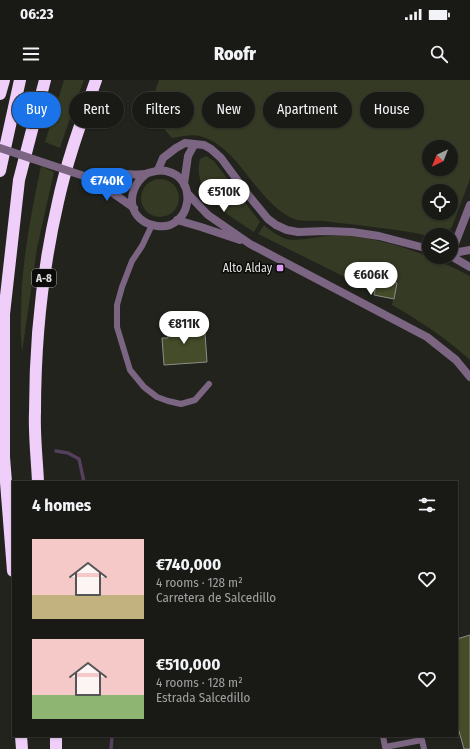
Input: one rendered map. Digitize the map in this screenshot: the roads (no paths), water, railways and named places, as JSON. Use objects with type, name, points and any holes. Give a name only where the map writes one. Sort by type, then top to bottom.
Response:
[{"type":"highway","points":[[0,94],[4,80]]},
{"type":"highway","points":[[0,171],[20,80]]},
{"type":"highway","points":[[12,558],[4,457],[4,314],[19,180],[45,80]]},
{"type":"highway","name":"A-8","points":[[38,481],[35,414],[36,347],[43,282],[58,201],[80,124],[96,80]]},
{"type":"highway","points":[[21,737],[22,749]]},
{"type":"highway","points":[[56,737],[56,749]]},
{"type":"street","points":[[158,170],[163,158],[176,148],[185,143],[194,145],[204,144],[221,158],[249,196],[268,219],[276,225],[287,230],[298,232],[352,232],[379,236],[422,247]]},
{"type":"street","points":[[184,184],[188,156],[194,145]]},
{"type":"street","points":[[0,148],[93,179],[134,208]]},
{"type":"street","points":[[93,179],[112,175],[146,174],[158,170],[173,173],[184,184],[188,194],[208,215],[250,244],[427,337],[456,360],[470,377]]},
{"type":"street","points":[[146,174],[139,179],[135,185],[132,193],[132,201],[134,208],[141,219],[152,225],[161,227],[170,225],[177,220],[184,213],[188,194]]},
{"type":"street","points":[[458,237],[470,205]]},
{"type":"street","points":[[177,220],[250,244]]},
{"type":"street","points":[[458,252],[470,250]]},
{"type":"street","points":[[458,259],[470,267]]},
{"type":"lane","points":[[152,225],[142,246],[132,261],[122,287],[118,305],[117,327],[130,370],[144,387],[156,397],[168,402],[181,404],[195,400],[209,384]]},
{"type":"lane","points":[[383,737],[385,747],[422,740],[424,749]]},
{"type":"waterway","points":[[56,451],[68,453],[79,459],[84,481]]},
{"type":"waterway","points":[[111,749],[112,737]]},
{"type":"place","name":"Alto Alday","points":[[280,268]]}]
